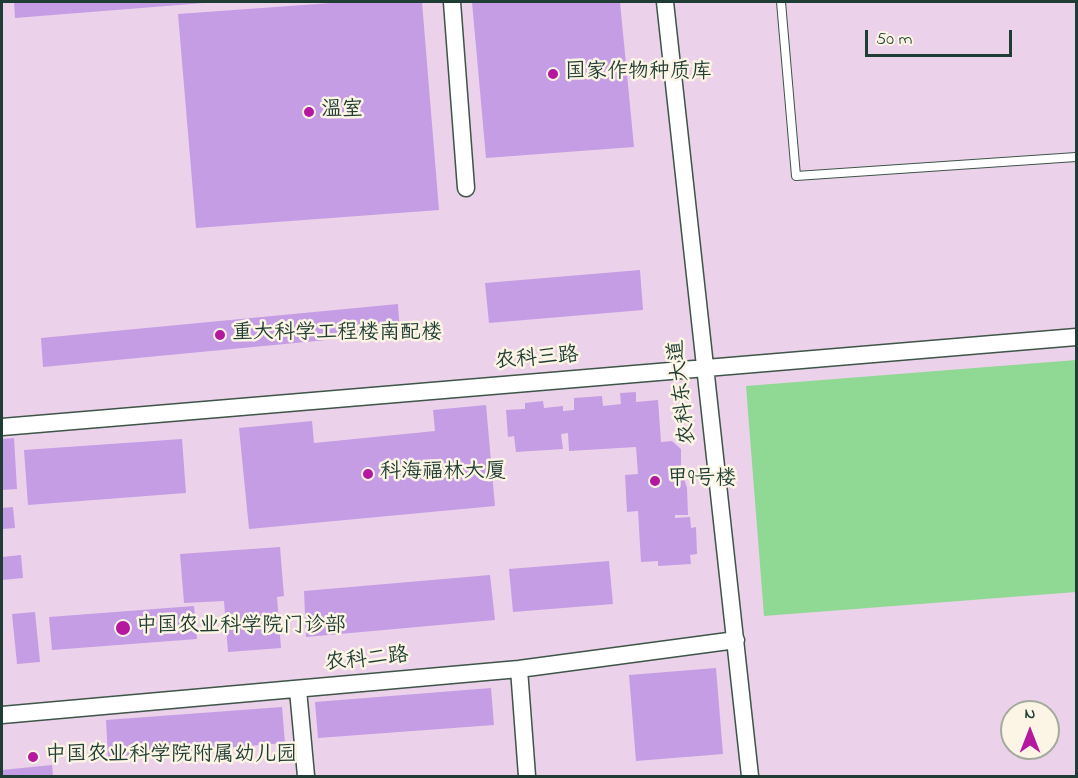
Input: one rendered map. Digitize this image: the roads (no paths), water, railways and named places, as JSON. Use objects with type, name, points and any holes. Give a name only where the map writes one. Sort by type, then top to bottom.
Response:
[{"type":"street","points":[[452,2],[466,188]]},
{"type":"street","name":"农科东大道","points":[[665,2],[750,777]]},
{"type":"street","name":"农科三路","points":[[2,427],[1077,337]]},
{"type":"street","name":"农科二路","points":[[2,715],[519,669],[736,640]]},
{"type":"street","points":[[519,669],[527,777]]},
{"type":"street","points":[[298,690],[306,777]]},
{"type":"lane","points":[[781,2],[796,176],[1077,157]]},
{"type":"place","name":"国家作物种质库","points":[[553,74]]},
{"type":"place","name":"温室","points":[[309,112]]},
{"type":"place","name":"重大科学工程楼南配楼","points":[[220,335]]},
{"type":"place","name":"科海福林大厦","points":[[368,474]]},
{"type":"place","name":"甲9号楼","points":[[655,481]]},
{"type":"place","name":"中国农业科学院门诊部","points":[[123,628]]},
{"type":"place","name":"中国农业科学院附属幼儿园","points":[[33,757]]}]
